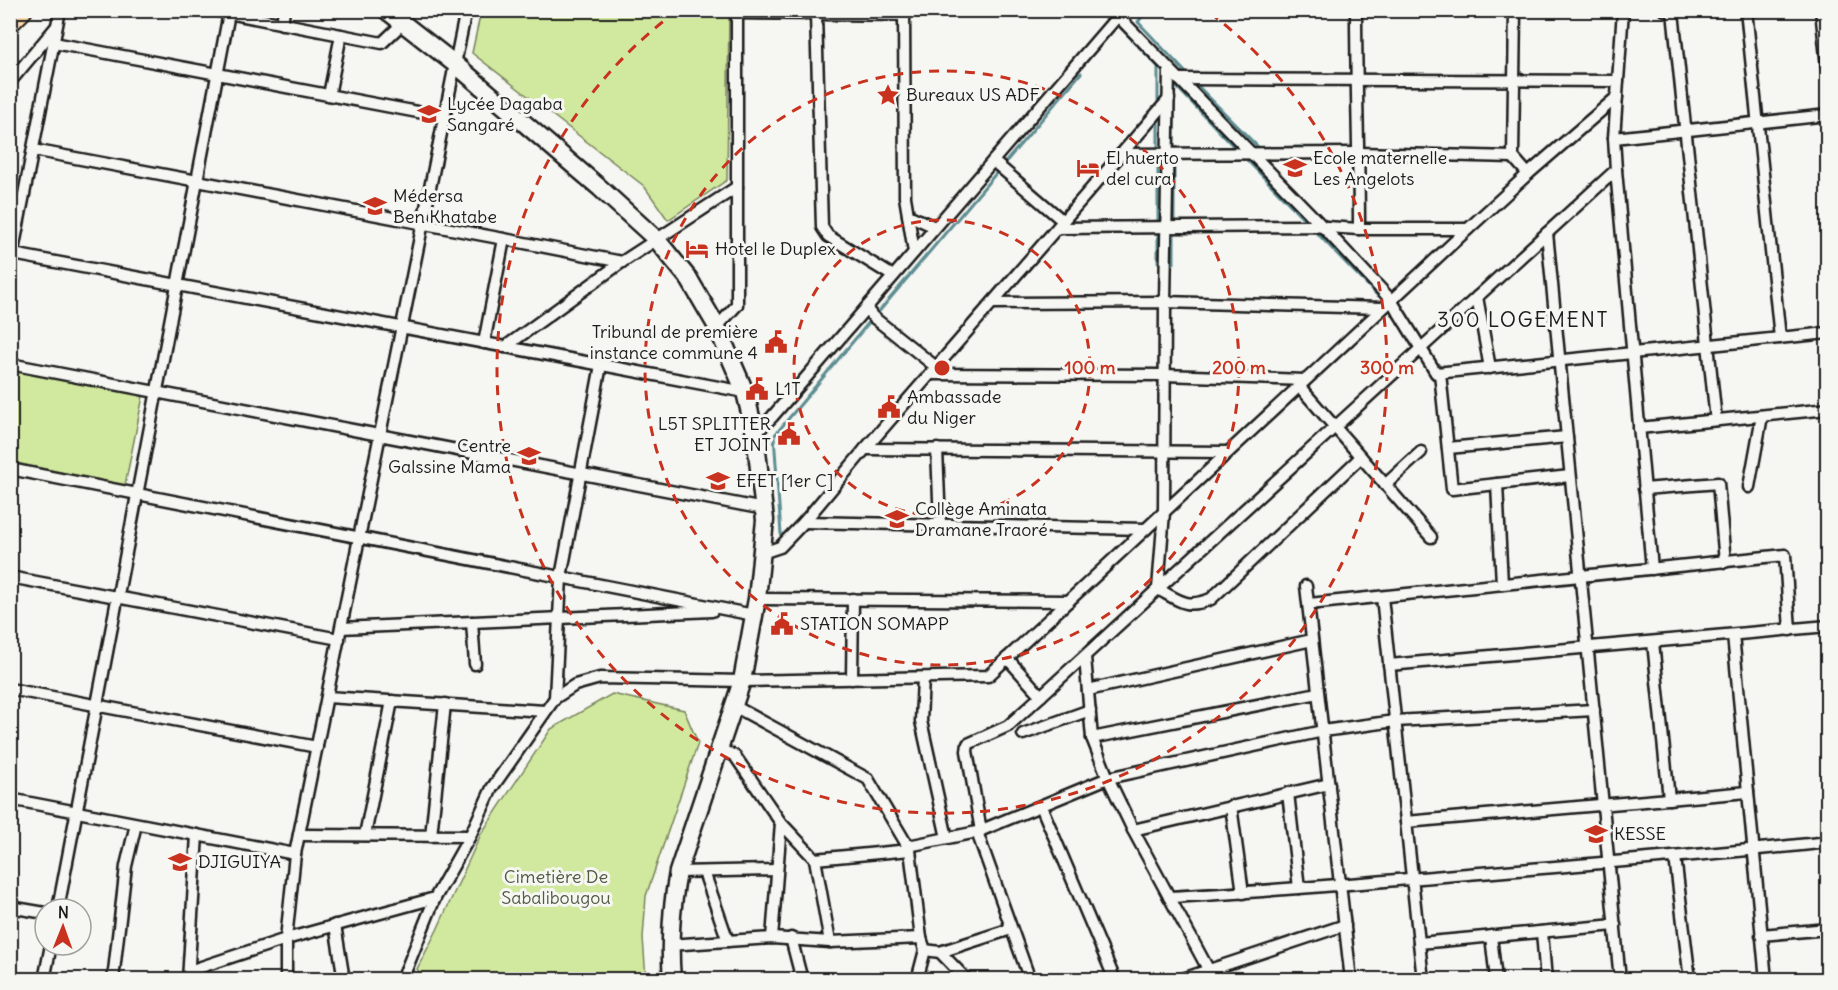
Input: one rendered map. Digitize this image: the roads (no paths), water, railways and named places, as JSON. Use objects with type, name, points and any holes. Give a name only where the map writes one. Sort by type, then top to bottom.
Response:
[{"type":"main road","points":[[10,23],[23,10]]},
{"type":"main road","points":[[386,10],[455,64],[657,240],[689,279],[717,327],[745,392],[755,434],[764,509],[762,554],[742,681],[678,872],[669,945],[672,980]]},
{"type":"street","points":[[10,266],[60,10]]},
{"type":"street","points":[[213,10],[382,44],[402,24]]},
{"type":"street","points":[[282,24],[284,10]]},
{"type":"street","points":[[286,980],[286,939],[295,854],[466,10]]},
{"type":"street","points":[[1356,10],[1359,229]]},
{"type":"street","points":[[1515,10],[1513,157],[1528,174]]},
{"type":"street","points":[[1623,10],[1614,138],[1652,569]]},
{"type":"street","points":[[1746,10],[1780,338]]},
{"type":"street","points":[[1821,10],[1827,76]]},
{"type":"street","points":[[717,327],[737,305],[737,11],[816,14],[904,13],[905,197],[914,252]]},
{"type":"street","points":[[1673,11],[1716,420]]},
{"type":"street","points":[[755,434],[993,161],[1117,13],[1169,70],[1323,227],[1387,304],[1421,348],[1436,373],[1827,333]]},
{"type":"street","points":[[60,897],[229,14]]},
{"type":"street","points":[[816,14],[822,227],[828,236],[893,276]]},
{"type":"street","points":[[10,82],[57,26]]},
{"type":"street","points":[[330,95],[340,35]]},
{"type":"street","points":[[54,43],[444,117]]},
{"type":"street","points":[[1158,589],[1164,512],[1169,70]]},
{"type":"street","points":[[1178,79],[1618,81]]},
{"type":"street","points":[[402,980],[435,898],[470,836],[492,788],[555,698],[575,685],[600,678],[742,681],[988,676],[1468,229],[1617,97]]},
{"type":"street","points":[[762,554],[780,547],[804,522],[1169,99]]},
{"type":"street","points":[[1614,138],[1827,115]]},
{"type":"street","points":[[33,150],[622,262]]},
{"type":"street","points":[[1120,154],[1359,153],[1513,157]]},
{"type":"street","points":[[993,161],[1061,224],[1166,228],[1468,229]]},
{"type":"street","points":[[1030,980],[979,832],[967,751],[968,744],[1008,726],[1616,170]]},
{"type":"street","points":[[505,347],[622,262],[737,187]]},
{"type":"street","points":[[908,215],[935,227]]},
{"type":"street","points":[[1547,233],[1620,980]]},
{"type":"street","points":[[484,343],[504,238]]},
{"type":"street","points":[[13,254],[745,392]]},
{"type":"street","points":[[1477,297],[1490,368]]},
{"type":"street","points":[[992,303],[1387,304]]},
{"type":"street","points":[[866,308],[873,317],[933,370],[1164,375],[1302,383],[1335,427],[1431,537]]},
{"type":"street","points":[[10,364],[764,509]]},
{"type":"street","points":[[555,698],[561,577],[601,365]]},
{"type":"street","points":[[1440,372],[1452,489],[1570,476]]},
{"type":"street","points":[[1639,428],[1827,409]]},
{"type":"street","points":[[1749,487],[1762,416]]},
{"type":"street","points":[[1448,448],[1567,437]]},
{"type":"street","points":[[865,449],[1228,452]]},
{"type":"street","points":[[937,449],[940,524]]},
{"type":"street","points":[[1385,485],[1420,452]]},
{"type":"street","points":[[1158,589],[1185,604],[1200,603],[1211,599],[1361,457]]},
{"type":"street","points":[[10,470],[730,610]]},
{"type":"street","points":[[1644,489],[1718,483],[1725,562]]},
{"type":"street","points":[[1497,484],[1502,585]]},
{"type":"street","points":[[804,522],[1146,529]]},
{"type":"street","points":[[1308,604],[1785,555],[1790,630]]},
{"type":"street","points":[[10,577],[340,634],[472,622],[730,610],[853,599],[1069,601]]},
{"type":"street","points":[[1306,586],[1351,980]]},
{"type":"street","points":[[1382,597],[1423,980]]},
{"type":"street","points":[[852,679],[853,599]]},
{"type":"street","points":[[472,622],[475,664]]},
{"type":"street","points":[[1389,665],[1827,627]]},
{"type":"street","points":[[1733,635],[1766,980]]},
{"type":"street","points":[[1088,690],[1312,640]]},
{"type":"street","points":[[1653,642],[1669,799]]},
{"type":"street","points":[[1084,657],[1092,738],[1108,778],[1133,830],[1212,975]]},
{"type":"street","points":[[1007,658],[1041,696]]},
{"type":"street","points":[[923,678],[921,720],[947,838]]},
{"type":"street","points":[[10,689],[317,747]]},
{"type":"street","points":[[1092,738],[1318,693]]},
{"type":"street","points":[[327,697],[545,711]]},
{"type":"street","points":[[365,835],[392,701]]},
{"type":"street","points":[[431,836],[445,704]]},
{"type":"street","points":[[734,706],[868,779],[909,848],[921,938],[925,950],[917,980]]},
{"type":"street","points":[[1023,734],[1090,710]]},
{"type":"street","points":[[815,859],[909,848],[979,832],[1108,778],[1323,731],[1395,721],[1593,710]]},
{"type":"street","points":[[719,749],[735,756],[781,823],[815,859],[830,942]]},
{"type":"street","points":[[1133,830],[1329,784]]},
{"type":"street","points":[[1406,822],[1748,792]]},
{"type":"street","points":[[1288,794],[1299,888]]},
{"type":"street","points":[[10,799],[295,854]]},
{"type":"street","points":[[1041,806],[1115,980]]},
{"type":"street","points":[[1232,806],[1243,893]]},
{"type":"street","points":[[772,938],[781,823]]},
{"type":"street","points":[[112,980],[126,866],[136,824]]},
{"type":"street","points":[[196,835],[188,975],[286,939],[435,898]]},
{"type":"street","points":[[299,835],[470,836]]},
{"type":"street","points":[[1169,897],[1412,879],[1827,842]]},
{"type":"street","points":[[1675,856],[1689,980]]},
{"type":"street","points":[[678,872],[777,870]]},
{"type":"street","points":[[704,872],[728,941]]},
{"type":"street","points":[[10,907],[33,911]]},
{"type":"street","points":[[1179,980],[1212,975],[1345,925]]},
{"type":"street","points":[[1419,943],[1615,925]]},
{"type":"street","points":[[335,926],[344,980]]},
{"type":"street","points":[[925,950],[940,952],[1011,929]]},
{"type":"street","points":[[1761,935],[1827,929]]},
{"type":"street","points":[[1542,932],[1546,980]]},
{"type":"street","points":[[1491,936],[1496,980]]},
{"type":"street","points":[[669,945],[772,938],[830,942],[921,938]]},
{"type":"street","points":[[791,938],[802,980]]},
{"type":"street","points":[[940,952],[967,980]]},
{"type":"street","points":[[44,980],[49,957]]},
{"type":"waterway","points":[[400,10],[409,17]]},
{"type":"waterway","points":[[1104,10],[1112,18]]},
{"type":"waterway","points":[[1147,10],[1138,22],[1189,76]]},
{"type":"waterway","points":[[1116,23],[1166,75]]},
{"type":"waterway","points":[[1158,67],[1158,107]]},
{"type":"waterway","points":[[876,315],[1081,73]]},
{"type":"waterway","points":[[1172,82],[1238,151]]},
{"type":"waterway","points":[[1195,83],[1260,149]]},
{"type":"waterway","points":[[1174,85],[1174,150]]},
{"type":"waterway","points":[[1158,117],[1158,224]]},
{"type":"waterway","points":[[1266,148],[1301,147]]},
{"type":"waterway","points":[[1174,157],[1174,263]]},
{"type":"waterway","points":[[1245,158],[1307,222]]},
{"type":"waterway","points":[[1313,229],[1377,295]]},
{"type":"waterway","points":[[1158,231],[1158,262]]},
{"type":"waterway","points":[[781,534],[774,436],[871,320]]},
{"type":"place","name":"Bureaux US ADF","points":[[888,95]]},
{"type":"place","name":"Lycée Dagaba Sangaré","points":[[429,114]]},
{"type":"place","name":"El huerto del cura","points":[[1088,168]]},
{"type":"place","name":"Ecole maternelle Les Angelots","points":[[1295,168]]},
{"type":"place","name":"Médersa Ben Khatabe","points":[[375,206]]},
{"type":"place","name":"Hotel le Duplex","points":[[697,249]]},
{"type":"place","name":"Tribunal de première instance commune 4","points":[[776,342]]},
{"type":"place","name":"L1T","points":[[757,389]]},
{"type":"place","name":"Ambassade du Niger","points":[[889,407]]},
{"type":"place","name":"L5T SPLITTER ET JOINT","points":[[789,434]]},
{"type":"place","name":"Centre Galssine Mama","points":[[529,456]]},
{"type":"place","name":"EFET [1er C]","points":[[718,481]]},
{"type":"place","name":"Collège Aminata Dramane Traoré","points":[[897,519]]},
{"type":"place","name":"STATION SOMAPP","points":[[782,624]]},
{"type":"place","name":"KESSE","points":[[1596,834]]},
{"type":"place","name":"DJIGUIYA","points":[[180,862]]},
{"type":"district","name":"300 LOGEMENT","points":[[1523,320]]},
{"type":"park label","name":"Cimetière De Sabalibougou","points":[[556,887]]}]
